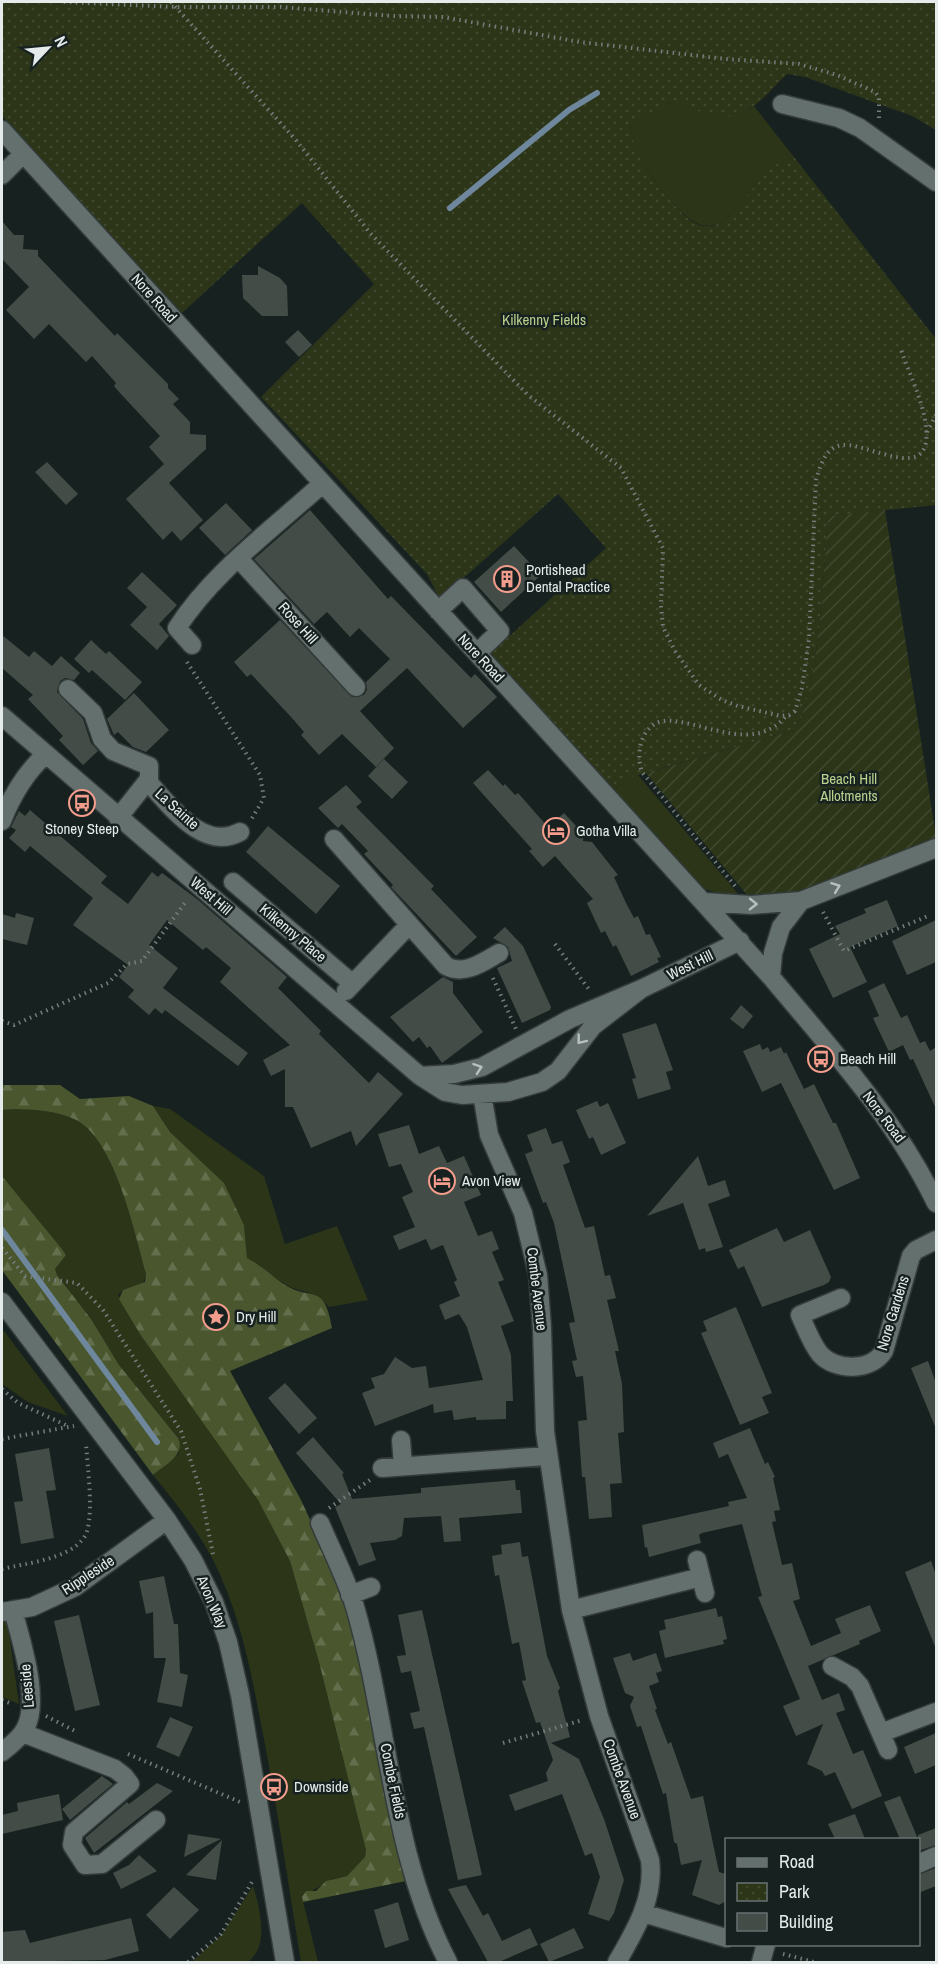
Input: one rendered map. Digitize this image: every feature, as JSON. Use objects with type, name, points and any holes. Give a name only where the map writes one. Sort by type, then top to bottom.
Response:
[{"type":"street","points":[[782,104],[839,118],[878,140],[936,182]]},
{"type":"street","name":"Nore Road","points":[[2,130],[321,484],[740,941],[884,1114],[913,1156],[936,1203]]},
{"type":"street","points":[[2,175],[23,154]]},
{"type":"street","points":[[192,645],[177,628],[195,603],[321,484]]},
{"type":"street","name":"Rose Hill","points":[[239,559],[356,687]]},
{"type":"street","points":[[438,611],[463,588],[500,631],[477,653]]},
{"type":"street","name":"La Sainte","points":[[69,689],[93,713],[102,739],[113,752],[149,766],[148,783],[118,818]]},
{"type":"street","name":"West Hill","points":[[2,716],[420,1076],[451,1095],[520,1089],[550,1077],[563,1065],[593,1026],[641,989]]},
{"type":"street","points":[[2,821],[11,798],[33,766],[46,754]]},
{"type":"street","name":"La Sainte","points":[[148,783],[191,826],[205,834],[227,839],[240,832]]},
{"type":"street","points":[[334,839],[351,852],[408,926],[446,966],[454,970],[462,970],[492,957]]},
{"type":"street","points":[[704,902],[751,905],[807,898],[936,848]]},
{"type":"street","name":"Kilkenny Place","points":[[233,882],[353,984]]},
{"type":"street","points":[[771,977],[773,953],[781,927],[807,898]]},
{"type":"street","points":[[335,1003],[408,926]]},
{"type":"street","name":"West Hill","points":[[420,1076],[454,1074],[482,1067],[600,1004],[641,989],[740,941]]},
{"type":"street","name":"Combe Avenue","points":[[482,1094],[489,1135],[523,1213],[534,1253],[542,1317],[548,1456],[571,1610],[598,1716],[649,1854],[650,1882],[643,1913],[617,1962]]},
{"type":"street","name":"Nore Gardens","points":[[841,1298],[800,1315],[823,1357],[838,1364],[860,1366],[876,1359],[884,1351],[911,1256],[916,1250],[936,1240]]},
{"type":"street","name":"Avon Way","points":[[2,1302],[167,1520],[204,1581],[221,1620],[234,1668],[285,1962]]},
{"type":"street","points":[[401,1440],[403,1466]]},
{"type":"street","points":[[377,1473],[403,1466],[548,1456]]},
{"type":"street","name":"Combe Fields","points":[[322,1518],[350,1595],[404,1833],[423,1901],[448,1962]]},
{"type":"street","name":"Rippleside","points":[[7,1611],[32,1608],[75,1587],[167,1520]]},
{"type":"street","points":[[571,1610],[701,1577]]},
{"type":"street","points":[[350,1595],[371,1587]]},
{"type":"street","name":"Leeside","points":[[7,1611],[26,1660],[30,1707],[22,1733]]},
{"type":"street","points":[[832,1666],[855,1680],[881,1733],[936,1712]]},
{"type":"street","points":[[2,1752],[22,1733],[115,1769],[129,1783],[128,1787],[72,1836],[75,1851],[85,1865],[102,1864],[156,1820]]},
{"type":"street","points":[[920,1863],[936,1856]]},
{"type":"street","points":[[643,1913],[725,1938]]},
{"type":"path","points":[[64,2],[175,7],[280,7],[393,16],[443,16],[580,42],[726,59],[799,64],[837,75],[878,94],[878,140]]},
{"type":"path","points":[[171,2],[295,139],[378,241],[528,395],[621,468],[663,548],[661,606],[663,627],[675,651],[699,685],[716,697],[738,706],[786,716]]},
{"type":"path","points":[[901,350],[924,413],[927,433]]},
{"type":"path","points":[[751,905],[645,777],[640,767],[640,746],[648,728],[659,722],[673,720],[730,735],[745,735],[769,729],[795,711],[802,688],[808,639],[816,480],[823,460],[829,452],[845,445],[898,458],[912,458],[922,450],[936,415]]},
{"type":"path","points":[[192,645],[183,655],[258,770],[264,785],[261,805],[240,832]]},
{"type":"path","points":[[2,1021],[14,1025],[108,983],[127,964],[142,961],[200,886]]},
{"type":"path","points":[[807,898],[844,951],[928,916]]},
{"type":"path","points":[[555,944],[600,1004]]},
{"type":"path","points":[[492,957],[514,1024]]},
{"type":"path","points":[[2,1248],[26,1276],[77,1283],[103,1310],[181,1431],[200,1489],[214,1562],[204,1581]]},
{"type":"path","points":[[2,1389],[18,1403],[69,1427]]},
{"type":"path","points":[[2,1438],[76,1426]]},
{"type":"path","points":[[2,1569],[62,1553],[84,1539],[88,1526],[89,1503],[85,1438]]},
{"type":"path","points":[[322,1518],[377,1473]]},
{"type":"path","points":[[503,1743],[598,1716]]},
{"type":"path","points":[[212,1790],[238,1801]]},
{"type":"path","points":[[188,1962],[221,1934],[248,1892],[266,1854]]},
{"type":"path","points":[[761,1950],[814,1962]]},
{"type":"green space","name":"Kilkenny Fields","points":[[2,2],[936,2],[936,130],[912,116],[805,77],[787,74],[759,102],[740,114],[716,116],[670,102],[635,121],[630,127],[635,146],[649,172],[684,215],[699,225],[712,226],[723,221],[772,168],[794,157],[936,339],[936,505],[828,516],[815,661],[802,714],[794,730],[628,778],[614,790],[490,654],[606,548],[558,494],[440,599],[427,574],[261,397],[374,284],[302,203],[182,313],[2,116]]},
{"type":"green space","points":[[677,101],[710,115],[747,111],[754,106],[794,157],[773,170],[728,217],[714,225],[699,224],[680,211],[656,182],[637,155],[631,139],[631,124],[658,107]]},
{"type":"green space","name":"Beach Hill Allotments","points":[[885,510],[936,837],[793,893],[747,895],[646,773],[794,730],[802,714],[815,661],[828,516]]},
{"type":"green space","points":[[638,775],[739,895],[720,894],[705,889],[614,790],[628,778]]},
{"type":"green space","points":[[2,1085],[60,1085],[80,1099],[129,1096],[153,1106],[170,1132],[224,1183],[244,1225],[247,1258],[292,1289],[315,1295],[325,1304],[332,1328],[230,1371],[301,1500],[345,1596],[411,1880],[303,1902],[302,1897],[306,1891],[316,1891],[326,1881],[347,1876],[365,1857],[366,1850],[319,1662],[290,1561],[258,1500],[140,1334],[119,1299],[123,1290],[145,1282],[146,1274],[121,1189],[101,1145],[88,1129],[66,1116],[38,1110],[2,1110]]},
{"type":"green space","points":[[153,1106],[170,1109],[264,1176],[285,1244],[337,1226],[368,1300],[329,1307],[317,1296],[289,1287],[247,1258],[244,1225],[224,1183],[170,1132]]},
{"type":"green space","points":[[2,1110],[38,1110],[66,1116],[88,1129],[101,1145],[121,1189],[146,1274],[143,1284],[123,1290],[118,1295],[258,1500],[290,1561],[319,1662],[366,1850],[365,1857],[347,1876],[332,1879],[302,1897],[318,1962],[301,1962],[264,1739],[247,1656],[236,1616],[215,1563],[182,1511],[153,1475],[179,1453],[178,1438],[119,1365],[91,1319],[57,1275],[55,1269],[66,1255],[2,1176]]},
{"type":"green space","points":[[2,1176],[66,1255],[55,1269],[57,1275],[91,1319],[119,1365],[178,1438],[180,1444],[177,1455],[153,1475],[2,1270]]},
{"type":"green space","points":[[2,1331],[68,1416],[28,1402],[2,1384]]},
{"type":"green space","points":[[2,1619],[7,1619],[19,1704],[2,1697]]},
{"type":"green space","points":[[253,1886],[261,1927],[259,1947],[254,1956],[247,1962],[192,1962],[222,1934]]},
{"type":"building","points":[[2,221],[14,235],[24,235],[23,249],[38,250],[38,256],[115,336],[117,333],[168,384],[168,388],[179,399],[173,404],[190,422],[190,434],[206,435],[206,449],[169,483],[203,520],[181,541],[172,531],[163,540],[126,499],[164,464],[149,447],[160,436],[114,386],[116,383],[92,356],[86,362],[49,324],[34,339],[6,310],[29,287],[2,259]]},
{"type":"building","points":[[258,266],[280,278],[287,286],[288,316],[262,316],[243,298],[242,275],[258,275]]},
{"type":"building","points":[[298,330],[312,345],[299,357],[285,342]]},
{"type":"building","points":[[47,462],[78,494],[66,505],[35,472]]},
{"type":"building","points":[[226,503],[252,530],[225,555],[199,528]]},
{"type":"building","points":[[310,510],[388,599],[391,596],[471,678],[475,674],[497,697],[463,728],[407,668],[360,711],[394,748],[376,767],[342,734],[319,755],[301,735],[304,732],[292,718],[251,674],[247,677],[234,662],[280,620],[352,697],[364,695],[367,690],[366,682],[390,659],[359,628],[350,637],[327,612],[314,624],[254,559]]},
{"type":"building","name":"Portishead Dental Practice","points":[[514,546],[541,575],[501,612],[474,582]]},
{"type":"building","points":[[142,572],[177,605],[159,624],[169,636],[157,650],[130,625],[147,607],[127,588]]},
{"type":"building","points":[[2,635],[29,657],[34,651],[52,666],[61,656],[80,673],[74,680],[65,678],[60,681],[57,692],[83,719],[91,743],[98,751],[83,765],[59,740],[63,736],[28,699],[33,695],[2,668]]},
{"type":"building","points":[[91,640],[106,654],[109,651],[142,682],[125,700],[92,670],[89,673],[74,659]]},
{"type":"building","points":[[134,693],[169,730],[146,752],[133,747],[118,732],[114,735],[107,719]]},
{"type":"building","points":[[384,759],[408,782],[392,799],[368,776]]},
{"type":"building","points":[[488,770],[503,786],[505,784],[515,795],[518,793],[548,827],[564,813],[577,827],[584,828],[583,841],[592,842],[618,875],[614,877],[626,903],[634,918],[638,916],[646,935],[650,934],[661,957],[657,958],[659,962],[631,976],[616,945],[613,947],[605,931],[601,933],[587,903],[593,899],[555,856],[543,867],[529,851],[532,849],[473,783]]},
{"type":"building","points":[[346,785],[362,802],[356,807],[434,886],[431,889],[477,937],[456,956],[391,887],[393,885],[364,854],[368,851],[342,824],[338,828],[318,808]]},
{"type":"building","points":[[30,810],[107,876],[101,883],[128,904],[152,872],[158,877],[162,873],[197,899],[287,977],[278,988],[321,1031],[319,1034],[369,1083],[378,1072],[403,1094],[356,1146],[351,1131],[311,1148],[293,1107],[285,1107],[285,1069],[271,1076],[263,1060],[290,1045],[220,982],[231,968],[206,947],[203,950],[167,920],[149,945],[178,968],[163,988],[248,1053],[238,1066],[165,1010],[162,1014],[155,1008],[149,1015],[128,997],[134,990],[119,977],[128,965],[73,925],[93,898],[30,846],[25,852],[9,838],[16,830],[11,827],[19,811],[25,816]]},
{"type":"building","points":[[268,826],[340,886],[316,914],[246,852]]},
{"type":"building","points":[[887,900],[898,926],[850,947],[867,982],[833,998],[809,949],[840,934],[835,926],[866,913],[864,909]]},
{"type":"building","points":[[16,913],[34,918],[27,945],[2,939],[2,914],[15,918]]},
{"type":"building","points":[[936,920],[936,962],[907,975],[892,941]]},
{"type":"building","points":[[505,927],[523,946],[551,1007],[550,1010],[522,1023],[497,968],[512,961],[508,947],[493,938]]},
{"type":"building","points":[[443,977],[453,982],[453,993],[483,1032],[442,1063],[430,1046],[427,1048],[419,1037],[413,1042],[390,1017]]},
{"type":"building","points":[[884,983],[901,1018],[907,1015],[920,1043],[925,1041],[930,1051],[936,1047],[936,1109],[913,1059],[910,1060],[903,1045],[889,1052],[873,1018],[879,1016],[868,991]]},
{"type":"building","points":[[741,1005],[753,1016],[743,1029],[730,1019]]},
{"type":"building","points":[[656,1023],[673,1070],[666,1072],[671,1089],[638,1099],[632,1079],[636,1078],[622,1034]]},
{"type":"building","points":[[760,1044],[762,1050],[768,1047],[770,1052],[781,1047],[784,1054],[786,1052],[804,1089],[814,1084],[833,1123],[836,1123],[860,1178],[834,1190],[781,1083],[762,1092],[743,1051]]},
{"type":"building","points":[[597,1101],[600,1107],[608,1103],[626,1143],[601,1155],[593,1137],[589,1139],[576,1110]]},
{"type":"building","points":[[409,1125],[419,1154],[439,1146],[447,1163],[464,1156],[481,1195],[464,1202],[478,1236],[492,1231],[499,1249],[492,1252],[504,1280],[498,1282],[514,1321],[501,1326],[511,1355],[513,1401],[506,1401],[506,1419],[476,1420],[476,1417],[454,1420],[452,1410],[434,1413],[433,1404],[375,1426],[362,1393],[375,1388],[371,1378],[384,1374],[395,1357],[412,1368],[426,1366],[429,1388],[483,1380],[467,1327],[459,1314],[445,1320],[439,1305],[460,1296],[454,1282],[457,1280],[443,1245],[431,1250],[426,1239],[399,1250],[393,1236],[415,1227],[402,1197],[413,1192],[401,1164],[389,1167],[378,1134]]},
{"type":"building","points":[[546,1128],[552,1144],[562,1141],[570,1162],[563,1165],[585,1228],[594,1226],[605,1276],[610,1275],[616,1298],[607,1300],[619,1351],[615,1351],[622,1384],[624,1432],[618,1433],[622,1483],[610,1484],[612,1517],[589,1519],[585,1477],[582,1477],[578,1421],[587,1420],[583,1376],[576,1377],[572,1361],[577,1360],[569,1323],[575,1322],[554,1223],[546,1202],[543,1203],[525,1154],[533,1151],[527,1135]]},
{"type":"building","points":[[698,1156],[708,1186],[725,1180],[730,1196],[708,1204],[723,1247],[706,1252],[705,1248],[699,1250],[683,1203],[647,1216]]},
{"type":"building","points":[[777,1228],[784,1242],[810,1230],[831,1277],[824,1285],[762,1307],[744,1266],[738,1269],[729,1250]]},
{"type":"building","points":[[736,1307],[772,1393],[762,1397],[769,1413],[740,1425],[701,1333],[707,1331],[703,1321]]},
{"type":"building","points":[[928,1361],[936,1383],[936,1429],[911,1368]]},
{"type":"building","points":[[285,1383],[317,1418],[299,1434],[268,1398]]},
{"type":"building","points":[[750,1428],[765,1464],[768,1462],[775,1477],[773,1478],[780,1510],[774,1511],[776,1521],[772,1522],[782,1565],[792,1563],[800,1599],[793,1601],[811,1646],[841,1633],[835,1619],[870,1605],[881,1631],[859,1641],[860,1644],[808,1666],[822,1700],[839,1693],[845,1710],[836,1713],[853,1754],[863,1750],[882,1796],[852,1809],[835,1772],[825,1776],[822,1771],[807,1764],[823,1724],[796,1736],[783,1706],[800,1699],[758,1597],[762,1596],[742,1524],[702,1533],[699,1535],[701,1543],[649,1557],[647,1547],[645,1548],[642,1525],[729,1506],[728,1502],[747,1498],[728,1454],[719,1458],[713,1443]]},
{"type":"building","points":[[313,1437],[344,1473],[342,1474],[352,1499],[421,1493],[421,1488],[515,1480],[516,1490],[520,1490],[522,1513],[459,1518],[461,1541],[444,1542],[441,1516],[404,1518],[402,1536],[395,1540],[370,1543],[376,1560],[359,1566],[335,1507],[341,1504],[296,1453]]},
{"type":"building","points":[[49,1448],[56,1490],[46,1491],[54,1538],[21,1544],[14,1502],[23,1501],[15,1454]]},
{"type":"building","points":[[520,1542],[522,1557],[528,1556],[547,1656],[560,1688],[558,1691],[570,1737],[551,1743],[579,1759],[604,1819],[624,1880],[614,1913],[609,1921],[588,1914],[600,1877],[592,1853],[585,1856],[562,1794],[515,1811],[509,1795],[548,1781],[546,1773],[553,1760],[540,1722],[536,1723],[522,1681],[526,1680],[519,1642],[512,1644],[499,1575],[495,1576],[492,1556],[502,1554],[501,1545]]},
{"type":"building","points":[[931,1561],[936,1575],[936,1649],[905,1572]]},
{"type":"building","points":[[164,1576],[174,1624],[178,1624],[180,1673],[188,1675],[182,1707],[157,1702],[166,1658],[154,1658],[153,1612],[146,1614],[139,1581]]},
{"type":"building","points":[[716,1608],[718,1617],[722,1616],[727,1639],[723,1640],[724,1644],[665,1658],[659,1631],[666,1629],[664,1620]]},
{"type":"building","points":[[422,1610],[482,1875],[458,1880],[424,1727],[414,1729],[410,1713],[420,1711],[411,1671],[401,1673],[397,1656],[406,1655],[398,1615]]},
{"type":"building","points":[[79,1615],[100,1705],[75,1711],[54,1621]]},
{"type":"building","points":[[630,1653],[633,1661],[656,1653],[662,1671],[656,1673],[659,1682],[649,1686],[657,1709],[655,1710],[668,1744],[671,1742],[691,1799],[703,1796],[719,1872],[725,1874],[725,1902],[719,1905],[692,1895],[702,1860],[681,1865],[677,1844],[674,1842],[666,1793],[663,1794],[641,1726],[637,1727],[630,1706],[634,1697],[625,1693],[613,1658]]},
{"type":"building","points":[[170,1717],[193,1727],[179,1757],[156,1747]]},
{"type":"building","points":[[936,1733],[936,1765],[915,1774],[904,1747]]},
{"type":"building","points":[[102,1776],[113,1784],[70,1820],[62,1809]]},
{"type":"building","points":[[157,1783],[173,1791],[94,1853],[85,1838],[127,1802],[129,1804]]},
{"type":"building","points":[[59,1794],[63,1820],[2,1834],[2,1815],[18,1811],[17,1803]]},
{"type":"building","points":[[900,1796],[918,1838],[900,1838],[884,1802]]},
{"type":"building","points":[[855,1814],[865,1838],[835,1838],[828,1824]]},
{"type":"building","points":[[936,1828],[936,1845],[920,1850],[920,1838],[918,1835]]},
{"type":"building","points":[[188,1834],[221,1839],[184,1857]]},
{"type":"building","points":[[222,1840],[216,1880],[186,1875]]},
{"type":"building","points":[[139,1855],[157,1871],[121,1889],[113,1873],[129,1865]]},
{"type":"building","points":[[936,1868],[936,1886],[920,1892],[920,1874]]},
{"type":"building","points":[[466,1885],[483,1916],[488,1913],[502,1941],[530,1928],[538,1945],[499,1962],[488,1962],[448,1889]]},
{"type":"building","points":[[174,1887],[199,1910],[170,1939],[146,1915]]},
{"type":"building","points":[[398,1902],[409,1940],[385,1948],[374,1910]]},
{"type":"building","points":[[131,1918],[139,1951],[105,1960],[2,1962],[2,1932],[25,1930],[30,1943]]},
{"type":"building","points":[[574,1928],[584,1948],[549,1962],[540,1944]]},
{"type":"waterway","points":[[450,208],[569,110],[597,93]]},
{"type":"waterway","points":[[2,1230],[157,1442]]},
{"type":"place","name":"Portishead Dental Practice","points":[[507,579]]},
{"type":"place","name":"Stoney Steep","points":[[82,803]]},
{"type":"place","name":"Gotha Villa","points":[[556,831]]},
{"type":"place","name":"Beach Hill","points":[[821,1059]]},
{"type":"place","name":"Avon View","points":[[442,1181]]},
{"type":"place","name":"Dry Hill","points":[[216,1317]]},
{"type":"place","name":"Downside","points":[[274,1787]]}]
